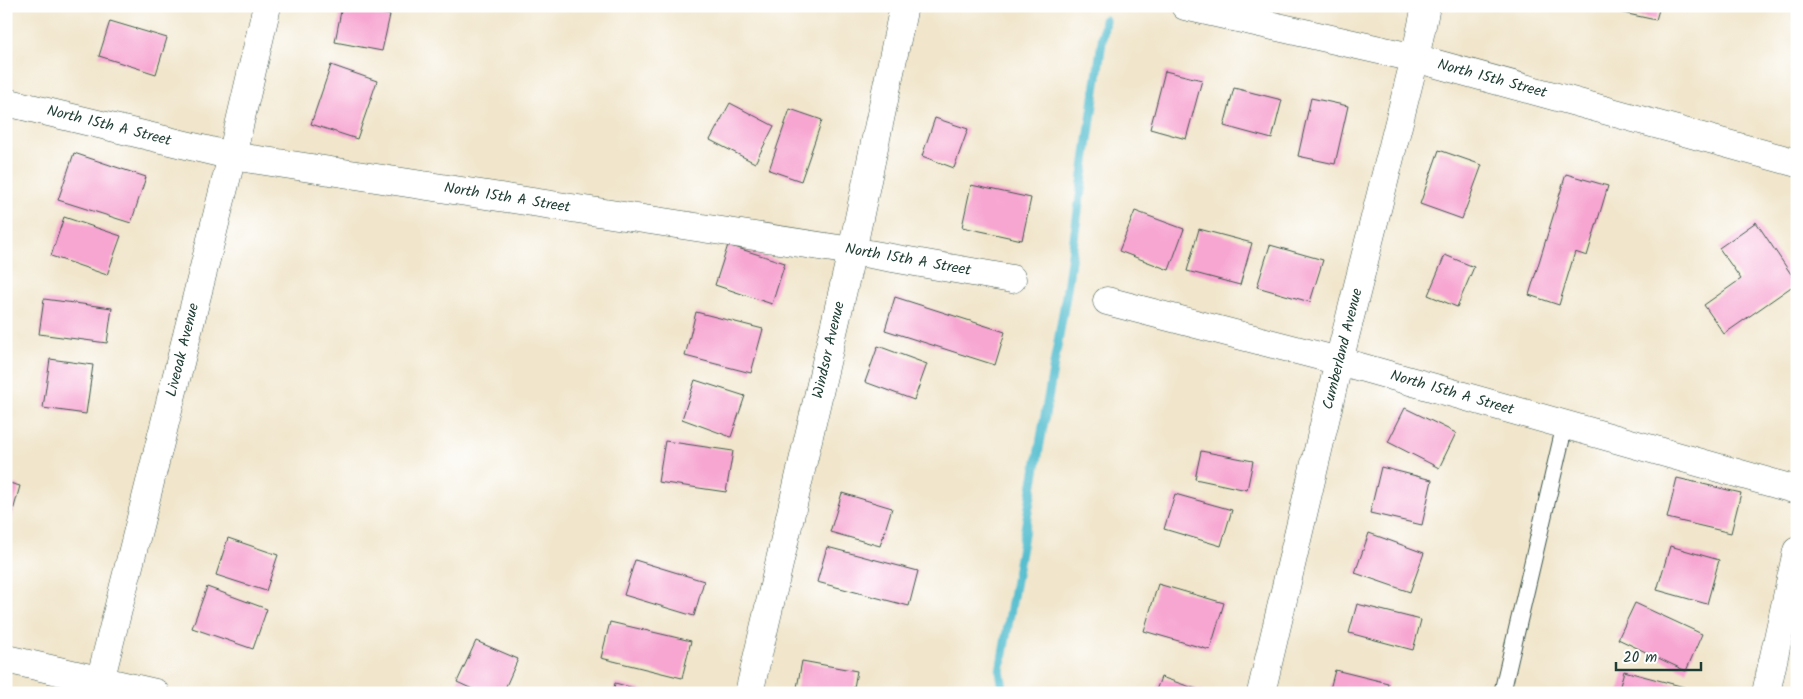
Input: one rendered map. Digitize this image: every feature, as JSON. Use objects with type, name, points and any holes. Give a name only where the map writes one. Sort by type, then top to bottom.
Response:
[{"type":"street","name":"Liveoak Avenue","points":[[99,687],[232,156],[267,6]]},
{"type":"street","name":"Windsor Avenue","points":[[749,693],[852,250],[904,6]]},
{"type":"street","name":"North 15th Street","points":[[1185,6],[1415,58],[1797,163]]},
{"type":"street","name":"Cumberland Avenue","points":[[1260,693],[1339,361],[1415,58],[1426,6]]},
{"type":"street","name":"North 15th A Street","points":[[6,102],[232,156],[852,250],[1012,279]]},
{"type":"street","name":"North 15th A Street","points":[[1107,302],[1339,361],[1797,490]]},
{"type":"street","points":[[1766,693],[1797,551]]},
{"type":"street","points":[[6,659],[99,687],[155,693]]},
{"type":"lane","points":[[1502,693],[1565,424]]},
{"type":"building","points":[[342,6],[390,15],[382,51],[335,42]]},
{"type":"building","points":[[1605,6],[1660,6],[1656,20],[1604,9]]},
{"type":"building","points":[[110,21],[167,38],[156,74],[99,56]]},
{"type":"building","points":[[331,65],[377,81],[357,139],[311,124]]},
{"type":"building","points":[[1165,71],[1202,80],[1186,139],[1150,129]]},
{"type":"building","points":[[1234,88],[1282,100],[1272,139],[1224,126]]},
{"type":"building","points":[[1311,98],[1348,106],[1335,164],[1298,156]]},
{"type":"building","points":[[730,103],[774,126],[755,163],[710,140]]},
{"type":"building","points":[[790,109],[822,120],[801,181],[769,170]]},
{"type":"building","points":[[935,118],[968,129],[954,168],[922,156]]},
{"type":"building","points":[[1439,150],[1482,165],[1462,219],[1420,204]]},
{"type":"building","points":[[74,153],[146,177],[131,223],[58,200]]},
{"type":"building","points":[[1566,174],[1608,186],[1587,256],[1575,252],[1559,305],[1529,295]]},
{"type":"building","points":[[971,185],[1031,198],[1022,240],[962,227]]},
{"type":"building","points":[[1135,211],[1184,229],[1169,270],[1119,251]]},
{"type":"building","points":[[64,217],[121,236],[107,275],[51,256]]},
{"type":"building","points":[[1756,222],[1797,283],[1724,334],[1704,305],[1741,279],[1719,248]]},
{"type":"building","points":[[1199,229],[1252,243],[1240,285],[1187,271]]},
{"type":"building","points":[[728,245],[785,263],[772,304],[715,285]]},
{"type":"building","points":[[1270,245],[1323,260],[1310,302],[1257,287]]},
{"type":"building","points":[[1445,255],[1474,267],[1457,307],[1428,295]]},
{"type":"building","points":[[895,297],[1005,332],[995,365],[885,330]]},
{"type":"building","points":[[44,299],[112,308],[107,343],[39,334]]},
{"type":"building","points":[[696,312],[763,329],[751,373],[685,356]]},
{"type":"building","points":[[878,346],[927,364],[914,400],[865,382]]},
{"type":"building","points":[[50,359],[93,365],[86,414],[43,408]]},
{"type":"building","points":[[695,380],[745,396],[731,437],[682,419]]},
{"type":"building","points":[[1405,408],[1456,433],[1439,468],[1388,442]]},
{"type":"building","points":[[665,441],[733,451],[726,492],[658,482]]},
{"type":"building","points":[[1201,451],[1253,461],[1247,490],[1195,479]]},
{"type":"building","points":[[1381,467],[1432,480],[1422,525],[1370,513]]},
{"type":"building","points":[[1677,478],[1741,493],[1731,533],[1667,518]]},
{"type":"building","points":[[6,482],[20,486],[8,529],[6,529]]},
{"type":"building","points":[[842,493],[892,508],[880,546],[830,532]]},
{"type":"building","points":[[1175,494],[1232,510],[1221,546],[1164,529]]},
{"type":"building","points":[[1369,533],[1424,553],[1410,592],[1355,573]]},
{"type":"building","points":[[228,538],[278,555],[266,591],[216,575]]},
{"type":"building","points":[[1670,546],[1719,560],[1707,604],[1657,590]]},
{"type":"building","points":[[827,547],[918,571],[909,606],[817,582]]},
{"type":"building","points":[[635,560],[704,581],[694,616],[624,595]]},
{"type":"building","points":[[1158,584],[1224,603],[1210,650],[1144,631]]},
{"type":"building","points":[[207,587],[267,609],[253,649],[192,628]]},
{"type":"building","points":[[1635,603],[1702,634],[1686,671],[1618,639]]},
{"type":"building","points":[[1357,604],[1421,620],[1413,650],[1349,633]]},
{"type":"building","points":[[610,622],[691,641],[682,678],[601,658]]},
{"type":"building","points":[[476,641],[518,659],[503,693],[481,693],[457,682]]},
{"type":"building","points":[[802,661],[857,671],[853,693],[796,693]]},
{"type":"building","points":[[1335,670],[1388,683],[1386,693],[1329,693]]},
{"type":"building","points":[[1624,671],[1688,688],[1687,693],[1618,693]]},
{"type":"building","points":[[1161,677],[1205,692],[1205,693],[1155,693]]},
{"type":"building","points":[[615,683],[649,692],[649,693],[613,693]]},
{"type":"waterway","points":[[1004,693],[1000,671],[1066,296],[1105,20]]}]
